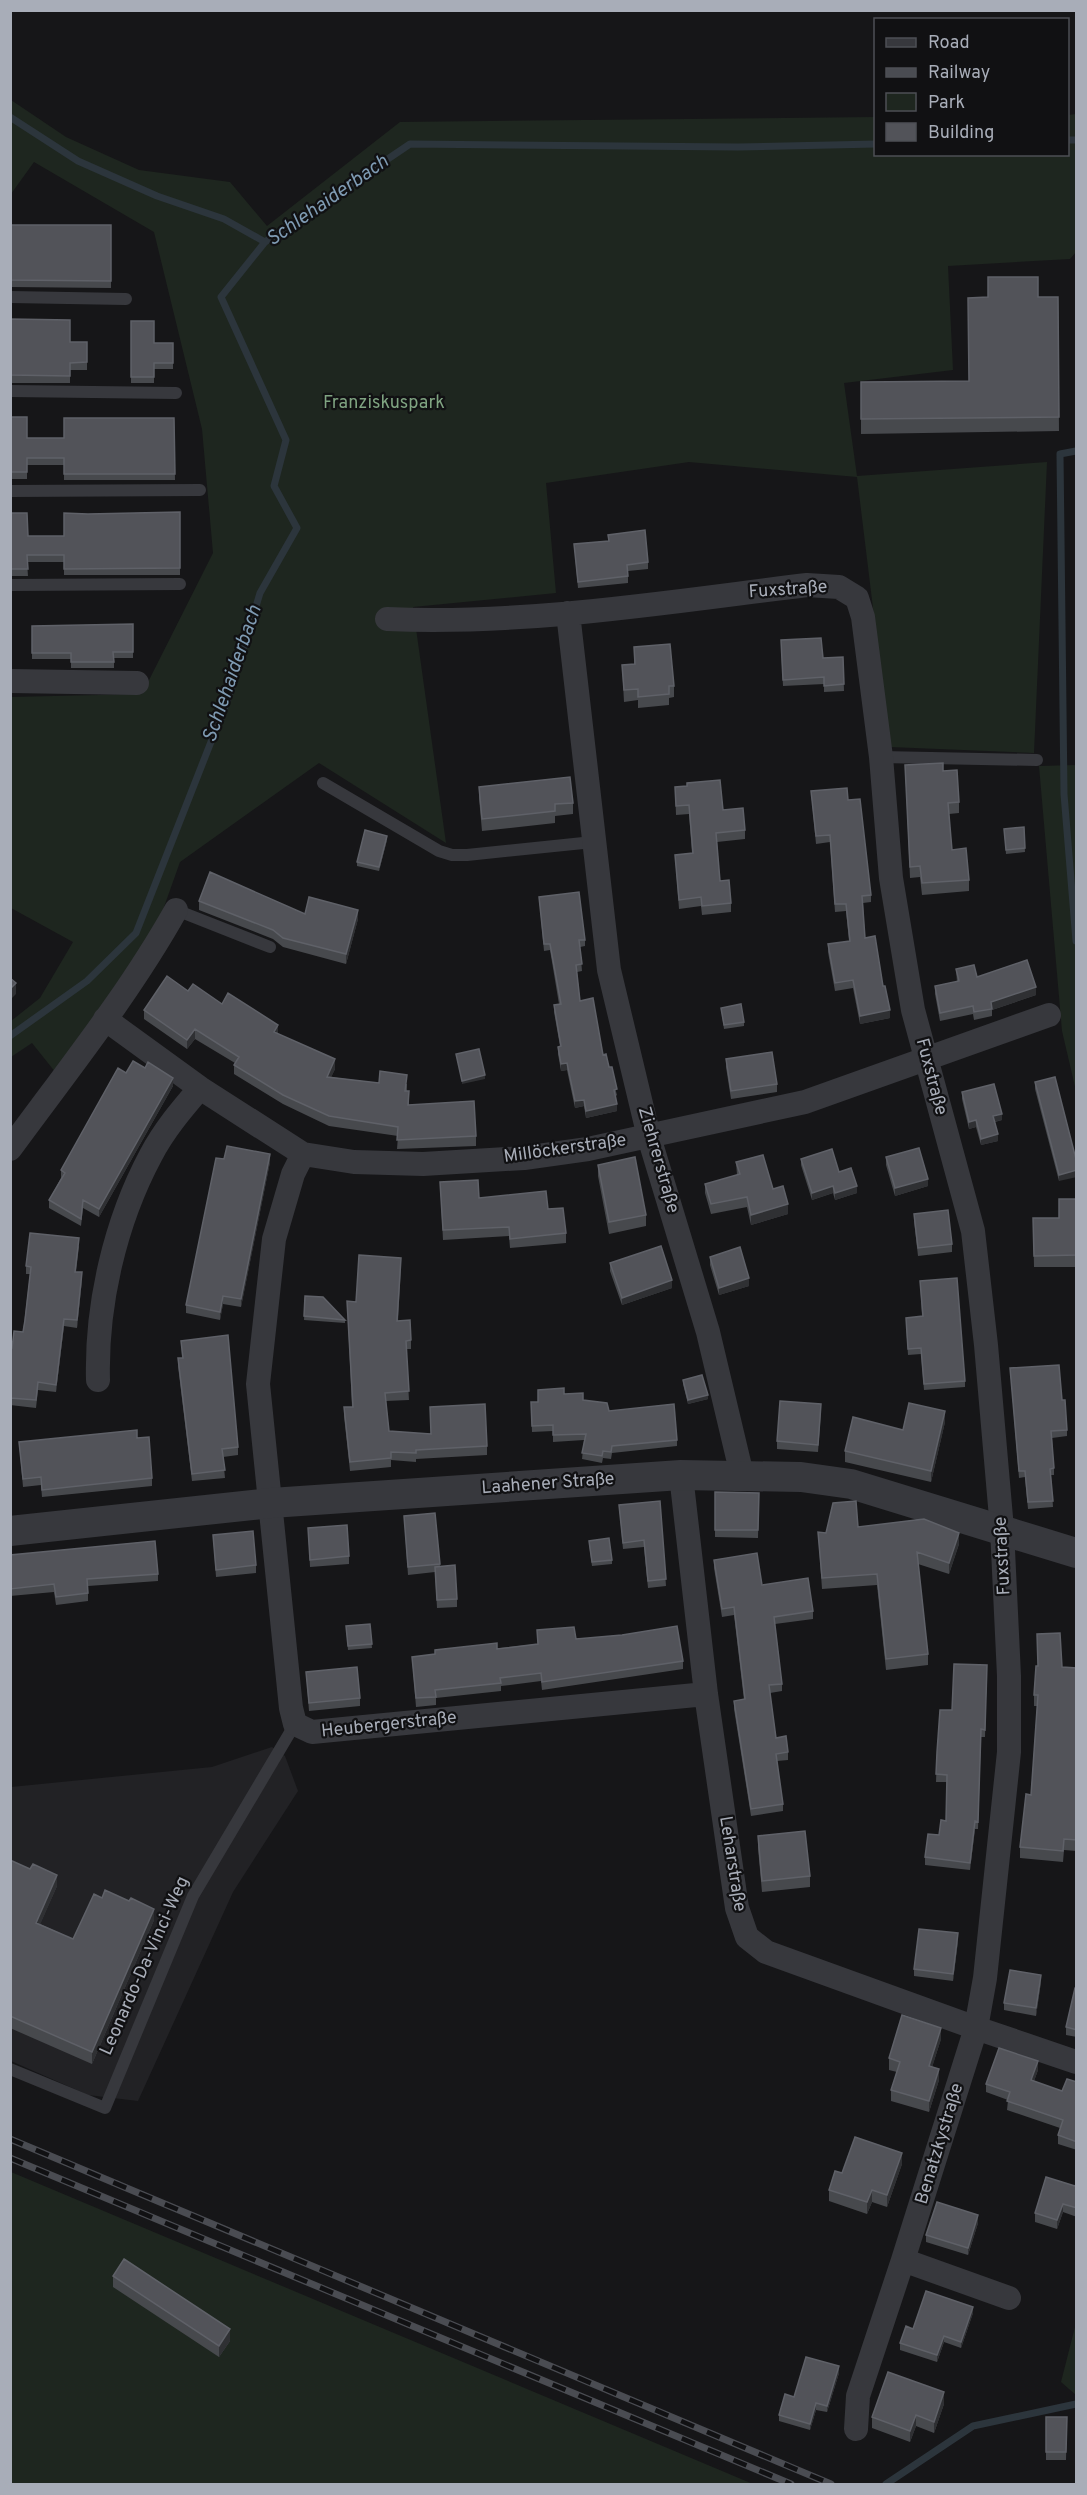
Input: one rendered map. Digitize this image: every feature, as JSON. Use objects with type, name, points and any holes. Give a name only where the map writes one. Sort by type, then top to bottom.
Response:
[{"type":"street","name":"Fuxstraße","points":[[387,619],[448,621],[568,614],[807,585],[839,587],[857,598],[863,617],[880,757],[891,878],[913,1010],[973,1231],[986,1344],[1002,1529],[1009,1676],[1009,1752],[985,1978],[976,2028]]},
{"type":"street","name":"Ziehrerstraße","points":[[568,614],[609,970],[649,1137],[708,1332],[742,1475]]},
{"type":"street","points":[[10,681],[137,682]]},
{"type":"street","points":[[10,1149],[105,1019],[157,943],[176,910]]},
{"type":"street","name":"Millöckerstraße","points":[[105,1019],[200,1088],[303,1154],[354,1162],[423,1164],[524,1158],[588,1149],[805,1102],[1049,1015]]},
{"type":"street","points":[[98,1380],[97,1348],[111,1266],[128,1205],[151,1154],[173,1119],[200,1088]]},
{"type":"street","name":"Heubergerstraße","points":[[303,1154],[293,1174],[274,1239],[258,1384],[291,1708],[295,1724],[312,1732],[706,1694]]},
{"type":"street","name":"Laahener Straße","points":[[10,1531],[271,1503],[681,1475],[742,1475],[801,1477],[851,1484],[1077,1553]]},
{"type":"street","name":"Leharstraße","points":[[681,1475],[706,1694],[737,1908],[747,1937],[766,1952],[1077,2062]]},
{"type":"street","name":"Benatzkystraße","points":[[856,2429],[858,2396],[976,2028]]},
{"type":"street","points":[[903,2260],[1009,2298]]},
{"type":"lane","points":[[10,297],[126,299]]},
{"type":"lane","points":[[10,391],[176,393]]},
{"type":"lane","points":[[10,490],[200,490]]},
{"type":"lane","points":[[10,585],[180,584]]},
{"type":"lane","points":[[880,757],[1037,760]]},
{"type":"lane","points":[[323,783],[439,852],[452,855],[593,842]]},
{"type":"lane","points":[[176,910],[270,947]]},
{"type":"lane","name":"Leonardo-Da-Vinci-Weg","points":[[10,2069],[105,2108],[193,1896],[295,1724]]},
{"type":"shaded area","points":[[272,1747],[285,1756],[298,1791],[233,1892],[138,2101],[88,2095],[11,2061],[11,1787],[212,1767]]},
{"type":"green space","name":"Franziskuspark","points":[[11,100],[66,137],[139,170],[230,182],[267,226],[400,122],[874,117],[874,156],[1069,156],[1069,115],[1076,114],[1076,252],[1070,259],[948,266],[953,370],[844,383],[857,476],[1047,462],[1034,753],[890,747],[857,477],[689,462],[546,483],[556,593],[413,607],[446,843],[319,763],[180,862],[159,921],[56,1073],[32,1043],[11,1057],[11,1021],[40,998],[73,942],[11,908],[11,697],[142,694],[213,553],[202,429],[154,232],[34,162],[11,194]]},
{"type":"green space","points":[[1076,765],[1076,1091],[1062,1031],[1039,766]]},
{"type":"green space","points":[[11,2172],[753,2484],[11,2484]]},
{"type":"green space","points":[[1076,2323],[1076,2395],[1061,2382]]},
{"type":"building","points":[[10,225],[111,225],[111,281],[10,280]]},
{"type":"building","points":[[988,277],[1038,277],[1038,297],[1058,297],[1059,417],[861,419],[861,382],[969,381],[968,298],[988,297]]},
{"type":"building","points":[[10,319],[70,320],[70,342],[87,342],[87,362],[70,363],[70,376],[10,375]]},
{"type":"building","points":[[131,321],[154,321],[154,343],[173,343],[173,363],[154,363],[154,377],[131,377]]},
{"type":"building","points":[[10,417],[27,417],[27,438],[64,438],[64,418],[174,418],[175,474],[64,474],[64,458],[27,458],[27,472],[10,472]]},
{"type":"building","points":[[180,512],[180,568],[64,569],[64,555],[27,555],[28,569],[10,569],[10,513],[27,513],[28,536],[64,536],[64,513]]},
{"type":"building","points":[[645,530],[648,562],[627,565],[628,576],[578,582],[574,544],[609,541],[608,535]]},
{"type":"building","points":[[133,624],[133,652],[113,652],[114,662],[71,662],[71,653],[32,653],[32,626]]},
{"type":"building","points":[[821,638],[823,658],[843,657],[844,684],[824,686],[824,677],[783,680],[781,640]]},
{"type":"building","points":[[670,644],[674,686],[669,686],[669,694],[638,697],[638,689],[624,690],[622,665],[635,664],[634,647]]},
{"type":"building","points":[[943,763],[943,771],[957,770],[959,802],[948,803],[952,850],[966,848],[969,880],[922,883],[920,866],[910,867],[905,765]]},
{"type":"building","points":[[570,777],[573,803],[555,804],[555,811],[482,819],[479,787]]},
{"type":"building","points":[[720,780],[723,810],[743,808],[745,830],[716,833],[720,881],[729,880],[731,903],[702,906],[701,897],[679,900],[675,855],[693,853],[689,805],[676,806],[675,787],[687,786],[687,783]]},
{"type":"building","points":[[847,788],[848,800],[860,799],[871,895],[862,896],[865,938],[875,936],[883,986],[885,986],[890,1010],[860,1016],[853,980],[835,983],[828,944],[850,941],[846,904],[835,904],[830,835],[816,836],[811,791]]},
{"type":"building","points":[[1024,827],[1025,848],[1006,850],[1004,829]]},
{"type":"building","points":[[365,830],[387,836],[379,867],[357,862]]},
{"type":"building","points":[[210,872],[305,914],[309,897],[358,910],[346,954],[283,938],[273,930],[199,901]]},
{"type":"building","points":[[579,892],[585,940],[579,940],[582,964],[576,965],[580,1001],[593,998],[603,1055],[606,1054],[609,1067],[612,1067],[617,1089],[614,1090],[617,1104],[586,1111],[584,1100],[575,1101],[567,1063],[561,1064],[558,1047],[561,1046],[554,1005],[561,1004],[550,944],[544,944],[539,897]]},
{"type":"building","points":[[1027,960],[1036,987],[991,1002],[992,1009],[974,1012],[973,1006],[940,1013],[935,986],[959,981],[956,969],[974,965],[977,977]]},
{"type":"building","points":[[167,976],[188,991],[193,984],[222,1004],[228,993],[278,1025],[274,1032],[335,1059],[327,1077],[379,1083],[380,1071],[407,1075],[405,1091],[409,1091],[408,1105],[474,1101],[476,1136],[397,1140],[398,1127],[329,1116],[283,1095],[234,1065],[239,1057],[195,1029],[187,1040],[144,1010]]},
{"type":"building","points":[[10,978],[16,983],[10,989]]},
{"type":"building","points":[[741,1004],[744,1022],[724,1025],[721,1008]]},
{"type":"building","points":[[479,1049],[485,1075],[462,1081],[456,1054]]},
{"type":"building","points":[[772,1052],[777,1084],[731,1091],[726,1059]]},
{"type":"building","points":[[133,1061],[145,1068],[148,1062],[173,1078],[99,1209],[83,1200],[81,1219],[49,1200],[65,1173],[61,1170],[118,1068],[126,1073]]},
{"type":"building","points":[[1055,1077],[1077,1163],[1077,1170],[1059,1175],[1035,1082]]},
{"type":"building","points":[[994,1084],[1002,1114],[993,1116],[998,1134],[981,1139],[976,1120],[969,1122],[962,1092]]},
{"type":"building","points":[[227,1146],[270,1154],[241,1299],[223,1296],[220,1312],[186,1305],[216,1158],[224,1159]]},
{"type":"building","points":[[919,1148],[928,1179],[895,1188],[886,1157]]},
{"type":"building","points":[[832,1149],[839,1172],[851,1168],[857,1186],[835,1193],[833,1186],[812,1193],[801,1159]]},
{"type":"building","points":[[763,1155],[773,1189],[783,1186],[788,1204],[751,1215],[747,1197],[711,1204],[705,1184],[740,1174],[736,1162]]},
{"type":"building","points":[[635,1157],[646,1215],[609,1222],[598,1165]]},
{"type":"building","points":[[478,1180],[479,1198],[546,1191],[548,1209],[563,1208],[566,1233],[510,1239],[509,1227],[443,1230],[440,1182]]},
{"type":"building","points":[[1059,1199],[1077,1199],[1077,1255],[1034,1256],[1033,1218],[1059,1218]]},
{"type":"building","points":[[948,1210],[952,1244],[918,1248],[914,1214]]},
{"type":"building","points":[[30,1233],[79,1238],[75,1272],[82,1272],[77,1320],[64,1319],[56,1385],[38,1382],[36,1400],[10,1398],[10,1348],[12,1348],[14,1331],[23,1332],[31,1267],[26,1266]]},
{"type":"building","points":[[661,1246],[672,1280],[622,1298],[610,1263]]},
{"type":"building","points":[[740,1247],[749,1278],[719,1288],[710,1257]]},
{"type":"building","points":[[359,1255],[401,1258],[397,1321],[410,1320],[411,1340],[406,1341],[409,1391],[385,1393],[389,1431],[431,1434],[430,1407],[485,1404],[487,1446],[416,1450],[416,1453],[391,1452],[391,1458],[350,1462],[344,1407],[353,1407],[347,1301],[356,1302]]},
{"type":"building","points":[[957,1278],[965,1381],[924,1384],[921,1348],[908,1349],[906,1318],[923,1316],[920,1281]]},
{"type":"building","points":[[305,1296],[323,1297],[345,1320],[304,1316]]},
{"type":"building","points":[[228,1335],[238,1447],[222,1449],[225,1470],[192,1474],[178,1358],[183,1358],[181,1341]]},
{"type":"building","points":[[1059,1365],[1067,1430],[1051,1431],[1054,1468],[1050,1469],[1053,1501],[1028,1502],[1025,1471],[1019,1471],[1010,1368]]},
{"type":"building","points":[[702,1375],[708,1395],[688,1400],[683,1380]]},
{"type":"building","points":[[564,1388],[564,1394],[583,1393],[583,1400],[607,1403],[609,1411],[674,1404],[677,1440],[612,1446],[611,1452],[603,1451],[602,1456],[582,1453],[586,1434],[553,1435],[553,1425],[532,1426],[531,1402],[538,1402],[538,1390]]},
{"type":"building","points":[[780,1401],[821,1404],[818,1445],[777,1441]]},
{"type":"building","points":[[909,1403],[945,1411],[931,1471],[845,1451],[853,1417],[903,1430]]},
{"type":"building","points":[[137,1430],[137,1438],[149,1437],[152,1478],[42,1490],[41,1477],[23,1479],[19,1442]]},
{"type":"building","points":[[715,1492],[759,1493],[758,1530],[715,1530]]},
{"type":"building","points":[[660,1501],[666,1579],[648,1581],[644,1540],[623,1543],[619,1505]]},
{"type":"building","points":[[856,1501],[858,1527],[924,1519],[959,1533],[949,1563],[917,1552],[928,1654],[886,1659],[877,1574],[822,1578],[818,1532],[826,1533],[833,1503]]},
{"type":"building","points":[[435,1513],[440,1564],[408,1567],[404,1516]]},
{"type":"building","points":[[347,1525],[349,1556],[310,1560],[308,1528]]},
{"type":"building","points":[[253,1531],[256,1565],[216,1570],[213,1535]]},
{"type":"building","points":[[609,1538],[612,1560],[592,1562],[589,1541]]},
{"type":"building","points":[[155,1541],[158,1574],[87,1579],[88,1593],[56,1597],[54,1584],[10,1589],[10,1555]]},
{"type":"building","points":[[757,1553],[762,1585],[808,1578],[813,1611],[774,1617],[782,1684],[769,1685],[776,1738],[786,1736],[788,1752],[776,1754],[783,1804],[751,1809],[734,1701],[745,1699],[734,1607],[722,1609],[714,1560]]},
{"type":"building","points":[[455,1565],[457,1599],[437,1600],[435,1567]]},
{"type":"building","points":[[370,1624],[372,1644],[348,1646],[346,1626]]},
{"type":"building","points":[[677,1626],[683,1661],[542,1682],[541,1673],[500,1678],[501,1683],[435,1690],[436,1697],[416,1698],[412,1657],[435,1654],[435,1650],[497,1643],[497,1649],[538,1644],[537,1630],[574,1627],[576,1639],[622,1635]]},
{"type":"building","points":[[1060,1633],[1062,1667],[1077,1668],[1077,1840],[1064,1839],[1063,1851],[1020,1847],[1026,1794],[1031,1795],[1038,1695],[1034,1695],[1036,1666],[1038,1666],[1037,1634]]},
{"type":"building","points":[[954,1664],[987,1665],[985,1730],[981,1729],[978,1822],[975,1821],[970,1863],[925,1857],[928,1834],[939,1835],[941,1820],[946,1821],[947,1775],[936,1774],[937,1752],[940,1710],[952,1710]]},
{"type":"building","points":[[357,1667],[360,1698],[309,1703],[306,1672]]},
{"type":"building","points":[[805,1831],[810,1876],[762,1881],[758,1836]]},
{"type":"building","points":[[10,1860],[30,1869],[33,1864],[57,1875],[36,1923],[73,1939],[94,1894],[102,1898],[105,1890],[129,1901],[131,1898],[154,1909],[92,2052],[10,2016]]},
{"type":"building","points":[[919,1929],[958,1933],[953,1974],[914,1969]]},
{"type":"building","points":[[1010,1970],[1041,1975],[1036,2008],[1004,2003]]},
{"type":"building","points":[[1075,1988],[1077,1988],[1077,2030],[1066,2027]]},
{"type":"building","points":[[902,2015],[941,2028],[929,2066],[939,2069],[929,2101],[891,2090],[900,2062],[889,2058]]},
{"type":"building","points":[[999,2048],[1038,2061],[1031,2080],[1062,2091],[1067,2079],[1077,2082],[1077,2142],[1058,2135],[1063,2120],[1007,2101],[1010,2092],[986,2084]]},
{"type":"building","points":[[855,2137],[902,2153],[887,2195],[872,2190],[867,2202],[829,2190],[835,2171],[842,2173]]},
{"type":"building","points":[[1046,2177],[1075,2186],[1077,2182],[1077,2208],[1063,2204],[1057,2220],[1035,2213]]},
{"type":"building","points":[[937,2202],[978,2215],[968,2248],[926,2235]]},
{"type":"building","points":[[124,2259],[230,2329],[219,2346],[113,2276]]},
{"type":"building","points":[[926,2291],[973,2307],[961,2342],[944,2336],[937,2355],[900,2343],[906,2326],[913,2329]]},
{"type":"building","points":[[806,2357],[839,2366],[827,2406],[816,2403],[810,2424],[779,2415],[785,2394],[794,2397]]},
{"type":"building","points":[[888,2372],[944,2392],[934,2422],[916,2415],[910,2431],[872,2417]]},
{"type":"building","points":[[1046,2417],[1067,2417],[1066,2452],[1046,2452]]},
{"type":"waterway","points":[[10,117],[78,161],[157,196],[224,219],[265,242]]},
{"type":"waterway","name":"Schlehaiderbach","points":[[1069,140],[1076,140]]},
{"type":"waterway","name":"Schlehaiderbach","points":[[10,1036],[87,981],[136,933],[229,696],[260,593],[297,528],[274,486],[286,440],[221,297],[265,242],[410,144],[738,147],[874,144]]},
{"type":"waterway","points":[[1076,451],[1060,454],[1064,794],[1076,941]]},
{"type":"waterway","points":[[886,2484],[973,2426],[1076,2404]]},
{"type":"railway","points":[[10,2139],[831,2484]]},
{"type":"railway","points":[[10,2158],[791,2484]]}]
